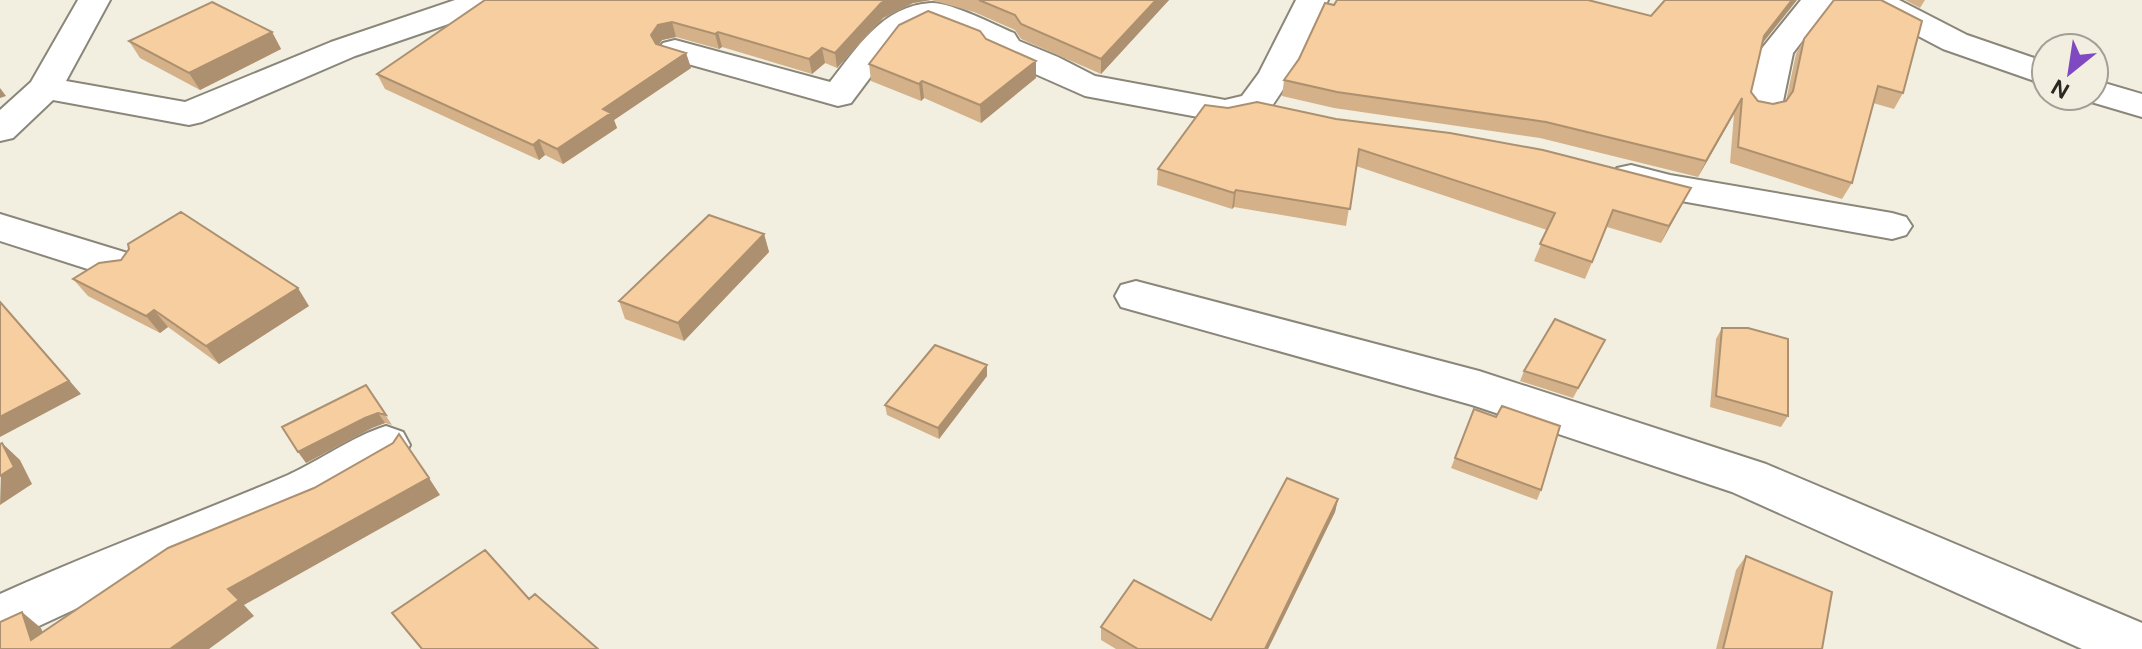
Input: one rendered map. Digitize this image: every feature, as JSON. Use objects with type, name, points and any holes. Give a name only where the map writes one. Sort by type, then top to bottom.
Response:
[{"type":"street","points":[[0,130],[45,88],[94,0]]},
{"type":"street","points":[[45,88],[189,114],[343,49],[487,0]]},
{"type":"street","points":[[1255,104],[1276,73],[1312,0]]},
{"type":"street","points":[[1764,106],[1776,52],[1818,0]]},
{"type":"street","points":[[1874,0],[1955,42],[2030,68]]},
{"type":"street","points":[[675,50],[838,95],[887,32],[932,13],[989,33],[1002,40],[1000,46],[1046,64],[1085,85],[1225,111],[1255,104],[1294,113]]},
{"type":"street","points":[[2110,96],[2142,106]]},
{"type":"street","points":[[1598,168],[1670,187],[1892,226]]},
{"type":"street","points":[[0,227],[119,265]]},
{"type":"street","points":[[1136,296],[1479,389],[1749,478],[2142,649]]},
{"type":"street","points":[[0,620],[106,570],[308,488],[386,445]]},
{"type":"building","points":[[485,0],[887,0],[835,53],[822,48],[809,59],[718,32],[715,34],[672,22],[658,25],[651,35],[656,44],[686,53],[603,109],[611,113],[557,149],[539,140],[533,145],[377,74]]},
{"type":"building","points":[[979,0],[1156,0],[1101,59],[1021,24],[1015,15]]},
{"type":"building","points":[[1337,0],[1588,0],[1651,16],[1665,0],[1792,0],[1764,36],[1751,92],[1758,101],[1773,104],[1786,101],[1793,91],[1804,39],[1834,0],[1881,0],[1922,21],[1903,93],[1878,86],[1852,183],[1738,147],[1742,98],[1706,161],[1546,122],[1337,92],[1284,80],[1299,59],[1325,3],[1334,5]]},
{"type":"building","points":[[212,2],[272,32],[189,73],[129,41]]},
{"type":"building","points":[[928,11],[980,31],[986,39],[1036,61],[980,105],[922,81],[919,84],[869,64],[899,25]]},
{"type":"building","points":[[1257,102],[1336,119],[1450,133],[1543,150],[1691,188],[1669,226],[1613,210],[1592,262],[1540,244],[1555,213],[1359,149],[1350,209],[1236,190],[1234,193],[1158,169],[1205,105],[1228,108]]},
{"type":"building","points":[[181,212],[298,288],[206,346],[154,310],[146,316],[73,279],[99,263],[121,260],[129,249],[128,244]]},
{"type":"building","points":[[709,215],[764,234],[678,323],[619,301]]},
{"type":"building","points":[[0,302],[69,381],[0,417]]},
{"type":"building","points":[[1555,319],[1605,340],[1578,388],[1524,371]]},
{"type":"building","points":[[1722,328],[1748,328],[1788,339],[1788,416],[1716,396]]},
{"type":"building","points":[[935,345],[987,365],[938,428],[885,405]]},
{"type":"building","points":[[366,385],[386,415],[378,413],[365,418],[298,452],[282,427]]},
{"type":"building","points":[[1502,406],[1560,426],[1541,490],[1455,458],[1474,409],[1496,417]]},
{"type":"building","points":[[399,434],[429,478],[228,589],[239,600],[170,649],[0,649],[0,622],[22,612],[31,640],[168,548],[314,488],[393,443]]},
{"type":"building","points":[[0,444],[14,467],[0,476]]},
{"type":"building","points":[[1287,478],[1338,499],[1265,649],[1138,649],[1101,627],[1134,580],[1211,620]]},
{"type":"building","points":[[485,550],[529,599],[535,594],[598,649],[422,649],[392,613]]},
{"type":"building","points":[[1746,556],[1832,592],[1822,649],[1723,649]]}]
